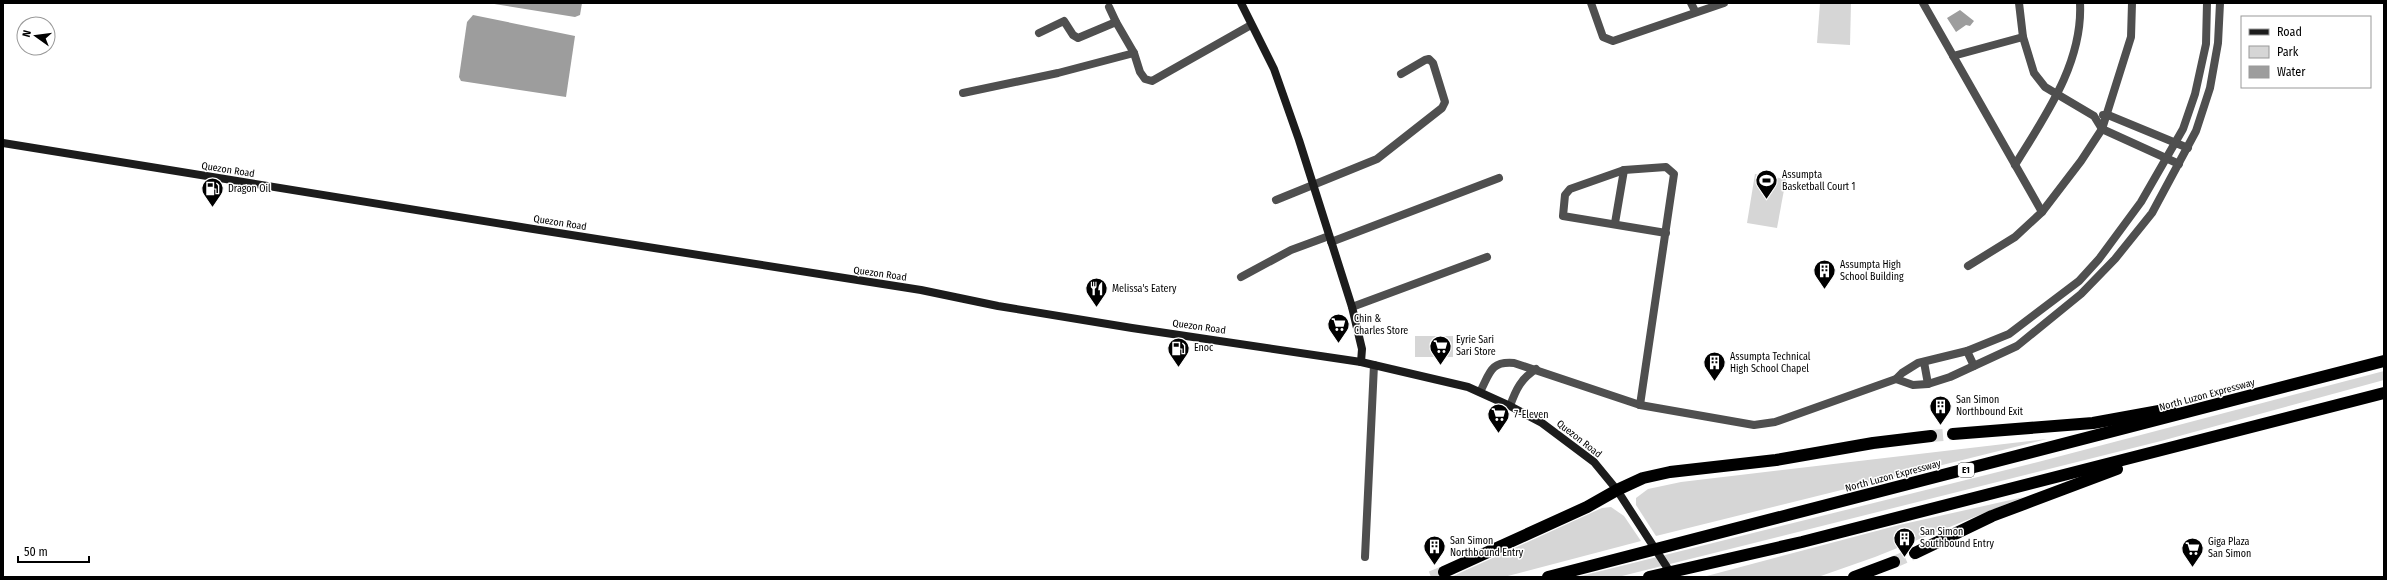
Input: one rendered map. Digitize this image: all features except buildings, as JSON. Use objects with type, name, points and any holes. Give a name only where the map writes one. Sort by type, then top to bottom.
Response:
[{"type":"highway","points":[[1953,434],[2129,418],[2384,361]]},
{"type":"highway","name":"North Luzon Expressway","points":[[1548,577],[2384,361]]},
{"type":"highway","points":[[1649,577],[1802,542],[2384,393]]},
{"type":"highway","points":[[1444,572],[1587,507],[1617,490],[1643,478],[1670,472],[1776,460],[1873,443],[1931,436]]},
{"type":"highway","points":[[1915,553],[1992,516],[2058,490],[2208,439]]},
{"type":"highway","points":[[1854,577],[1894,562]]},
{"type":"main road","points":[[1241,3],[1274,69],[1352,307],[1362,349],[1361,362]]},
{"type":"main road","name":"Quezon Road","points":[[3,143],[543,231],[921,290],[998,306],[1132,328],[1361,362],[1468,387],[1510,406],[1542,423],[1594,462],[1617,490],[1674,577]]},
{"type":"street","points":[[1591,3],[1603,37],[1613,41],[1694,12],[1724,3]]},
{"type":"street","points":[[1691,3],[1694,12]]},
{"type":"street","points":[[1923,3],[2042,212]]},
{"type":"street","points":[[2019,3],[2023,37],[2034,73],[2045,87],[2094,116],[2102,130],[2179,164]]},
{"type":"street","points":[[2015,165],[2058,94],[2072,56],[2080,3]]},
{"type":"street","points":[[1968,266],[2014,236],[2042,212],[2081,161],[2102,130],[2108,115],[2131,37],[2132,3]]},
{"type":"street","points":[[1480,392],[1493,368],[1498,364],[1514,363],[1536,369],[1640,405],[1754,425],[1775,422],[1896,379],[1910,366],[1966,351],[2009,334],[2079,281],[2099,259],[2141,202],[2174,142],[2183,129],[2196,87],[2206,44],[2207,3]]},
{"type":"street","points":[[1896,379],[1913,385],[1928,384],[1974,366],[2017,346],[2081,294],[2115,259],[2152,213],[2196,131],[2210,88],[2218,43],[2220,3]]},
{"type":"street","points":[[1109,7],[1134,53],[1140,72],[1145,79],[1152,81],[1251,24]]},
{"type":"street","points":[[1039,33],[1064,21],[1073,35],[1078,38],[1116,22]]},
{"type":"street","points":[[1953,56],[2023,37]]},
{"type":"street","points":[[962,93],[1058,73],[1134,53]]},
{"type":"street","points":[[1276,200],[1377,159],[1442,108],[1445,102],[1433,63],[1429,59],[1401,74]]},
{"type":"street","points":[[2094,116],[2108,115],[2188,148]]},
{"type":"street","points":[[1640,405],[1666,233],[1674,174],[1666,167],[1624,170],[1572,188],[1565,195],[1563,216],[1666,233]]},
{"type":"street","points":[[1615,224],[1624,170]]},
{"type":"street","points":[[1241,277],[1291,250],[1330,239],[1499,178]]},
{"type":"street","points":[[1352,307],[1487,257]]},
{"type":"street","points":[[1966,351],[1974,366]]},
{"type":"street","points":[[1924,362],[1928,384]]},
{"type":"street","points":[[1365,557],[1374,365]]},
{"type":"street","points":[[1510,406],[1516,388],[1525,377],[1536,369]]},
{"type":"green space","points":[[1820,3],[1851,3],[1850,45],[1817,43]]},
{"type":"green space","name":"Assumpta Basketball Court 1","points":[[1755,174],[1786,179],[1777,228],[1747,223]]},
{"type":"green space","points":[[1415,336],[1453,336],[1453,357],[1415,357]]},
{"type":"green space","points":[[2384,371],[2384,380],[2161,441],[1618,577],[1577,577],[2038,462]]},
{"type":"green space","points":[[2047,439],[1656,536],[1636,505],[1636,498],[1648,489],[1681,482]]},
{"type":"green space","points":[[2024,497],[1875,557],[1818,577],[1703,577],[1899,525]]},
{"type":"green space","points":[[1611,507],[1624,516],[1641,541],[1504,577],[1451,577],[1602,508]]},
{"type":"water","points":[[488,3],[582,3],[580,15],[575,17]]},
{"type":"water","points":[[1960,10],[1974,21],[1970,26],[1966,25],[1956,32],[1947,18]]},
{"type":"water","points":[[473,15],[575,36],[566,97],[461,81],[459,77],[467,22]]},
{"type":"tunnel","points":[[1931,436],[1953,434]]},
{"type":"tunnel","points":[[1894,562],[1915,553]]},
{"type":"tunnel","points":[[1431,577],[1444,572]]},
{"type":"place","name":"Assumpta Basketball Court 1","points":[[1766,200]]},
{"type":"place","name":"Dragon Oil","points":[[213,208]]},
{"type":"place","name":"Assumpta High School Building","points":[[1825,290]]},
{"type":"place","name":"Melissa's Eatery","points":[[1097,308]]},
{"type":"place","name":"Chin & Charles Store","points":[[1339,344]]},
{"type":"place","name":"Eyrie Sari Sari Store","points":[[1440,366]]},
{"type":"place","name":"Enoc","points":[[1178,368]]},
{"type":"place","name":"Assumpta Technical High School Chapel","points":[[1714,382]]},
{"type":"place","name":"San Simon Northbound Exit","points":[[1941,426]]},
{"type":"place","name":"7-Eleven","points":[[1499,434]]},
{"type":"place","name":"San Simon Southbound Entry","points":[[1904,558]]},
{"type":"place","name":"San Simon Northbound Entry","points":[[1435,566]]},
{"type":"place","name":"Giga Plaza San Simon","points":[[2192,568]]}]
